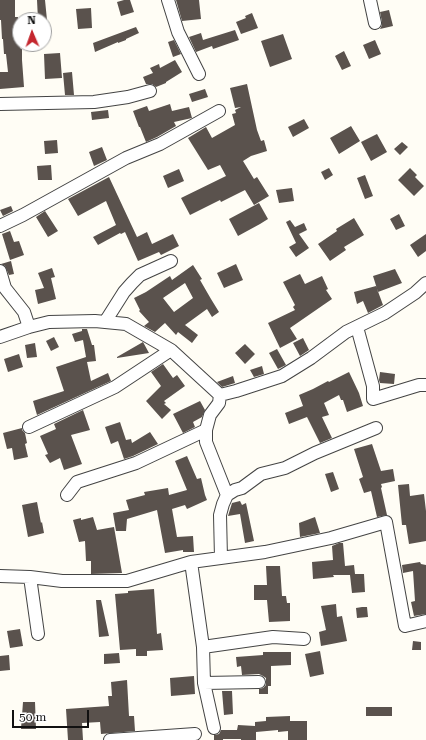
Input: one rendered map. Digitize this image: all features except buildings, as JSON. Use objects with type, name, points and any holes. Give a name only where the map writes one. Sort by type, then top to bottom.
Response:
[{"type":"street","points":[[168,0],[178,32],[199,74]]},
{"type":"street","points":[[370,0],[375,23]]},
{"type":"street","points":[[0,104],[94,102],[128,97],[150,91]]},
{"type":"street","points":[[0,226],[23,216],[126,158],[160,144],[219,111]]},
{"type":"street","points":[[104,322],[124,292],[140,275],[171,261]]},
{"type":"street","points":[[0,271],[5,288],[24,312],[29,327]]},
{"type":"street","points":[[220,395],[282,376],[311,358],[346,332],[385,313],[415,293],[426,283]]},
{"type":"street","points":[[0,337],[49,322],[95,321],[126,324],[171,350],[220,395]]},
{"type":"street","points":[[356,327],[373,386],[373,399],[426,384]]},
{"type":"street","points":[[29,427],[115,387],[171,350]]},
{"type":"street","points":[[220,395],[219,403],[210,415],[206,430],[206,442],[227,495]]},
{"type":"street","points":[[221,558],[220,515],[227,495],[242,488],[261,474],[285,468],[315,453],[376,428]]},
{"type":"street","points":[[67,495],[77,482],[136,463],[206,430]]},
{"type":"street","points":[[0,576],[30,576],[62,581],[127,581],[191,562],[265,552],[331,538],[386,522],[405,626],[426,621]]},
{"type":"street","points":[[191,562],[203,647],[204,683],[214,728]]},
{"type":"street","points":[[30,576],[38,634]]},
{"type":"street","points":[[203,647],[273,637],[304,639]]},
{"type":"street","points":[[204,683],[260,682]]},
{"type":"street","points":[[110,740],[195,734]]}]
